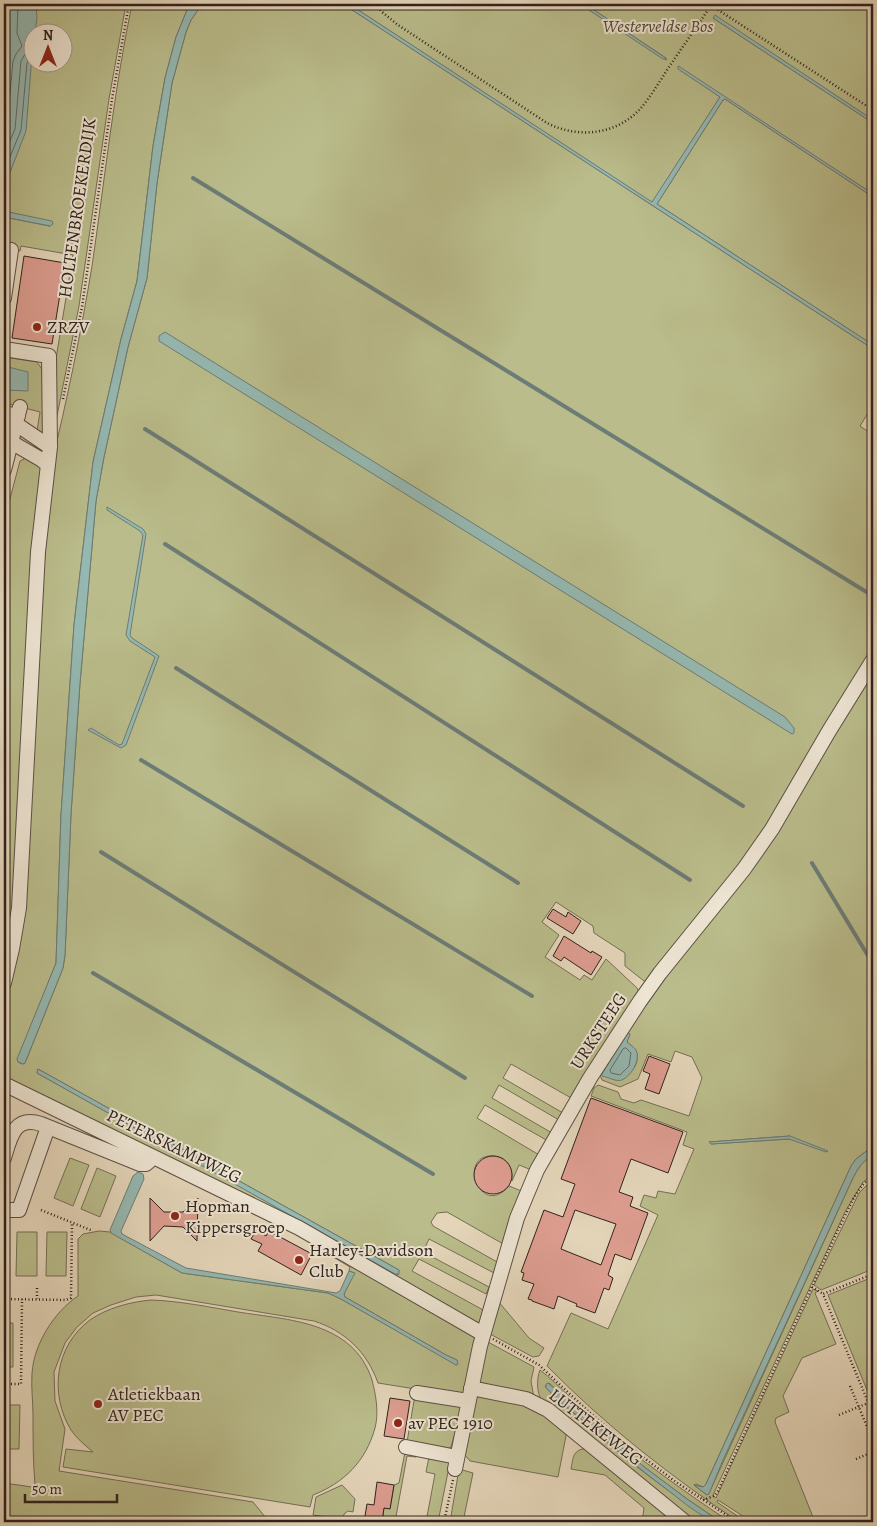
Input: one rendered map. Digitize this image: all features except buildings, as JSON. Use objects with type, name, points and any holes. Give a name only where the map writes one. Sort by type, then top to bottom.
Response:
[{"type":"street","points":[[4,298],[5,279],[11,250]]},
{"type":"street","points":[[4,349],[49,356],[50,447],[38,552],[19,908],[4,983]]},
{"type":"street","points":[[4,413],[18,416],[50,447]]},
{"type":"street","points":[[4,470],[18,416]]},
{"type":"street","points":[[11,442],[42,460],[48,466]]},
{"type":"street","name":"URKSTEEG","points":[[456,1463],[469,1394],[484,1334],[517,1218],[537,1170],[557,1132],[640,1000],[744,869],[772,829],[829,730],[873,660]]},
{"type":"street","name":"PETERSKAMPWEG","points":[[4,1084],[299,1228],[484,1334]]},
{"type":"street","points":[[4,1158],[12,1134],[18,1126],[26,1122],[48,1127],[140,1164],[146,1164],[154,1157]]},
{"type":"street","points":[[4,1210],[19,1210],[48,1127]]},
{"type":"street","name":"LUTTEKEWEG","points":[[417,1393],[469,1394],[526,1399],[548,1410],[685,1522]]},
{"type":"street","points":[[406,1447],[456,1463]]},
{"type":"path","name":"HOLTENBROEKERDIJK","points":[[63,400],[82,307],[112,99],[129,4]]},
{"type":"path","points":[[376,4],[382,12],[398,25],[547,123],[563,130],[584,134],[607,130],[625,122],[635,114],[649,97],[710,4],[873,110]]},
{"type":"path","points":[[703,1500],[714,1496],[718,1491],[857,1193],[873,1176]]},
{"type":"path","points":[[41,1210],[93,1231]]},
{"type":"path","points":[[4,1299],[66,1300],[71,1298],[72,1222]]},
{"type":"path","points":[[823,1294],[873,1274]]},
{"type":"path","points":[[812,1287],[823,1294],[873,1414]]},
{"type":"path","points":[[37,1288],[38,1299]]},
{"type":"path","points":[[8,1289],[8,1299]]},
{"type":"path","points":[[4,1384],[21,1384],[22,1299]]},
{"type":"path","points":[[484,1334],[539,1365],[631,1448],[736,1522]]},
{"type":"path","points":[[850,1386],[873,1441]]},
{"type":"path","points":[[839,1415],[873,1401]]},
{"type":"path","points":[[856,1459],[873,1452]]},
{"type":"path","points":[[444,1522],[456,1463]]},
{"type":"green space","points":[[4,4],[126,4],[109,99],[79,306],[55,426],[54,371],[73,255],[21,246],[20,251],[4,247],[4,217],[50,226],[4,214]]},
{"type":"green space","points":[[132,4],[192,4],[187,10],[176,37],[165,78],[153,146],[137,281],[121,339],[93,462],[74,625],[61,815],[56,963],[18,1059],[18,1062],[22,1064],[25,1063],[63,968],[80,683],[96,501],[128,347],[147,278],[157,183],[172,83],[186,32],[191,20],[202,4],[343,4],[873,349],[873,405],[860,426],[873,435],[873,655],[769,828],[650,982],[644,981],[625,966],[625,953],[594,933],[593,926],[556,902],[542,922],[559,935],[545,957],[580,980],[584,975],[592,980],[606,959],[639,992],[573,1099],[511,1064],[503,1078],[563,1113],[559,1120],[499,1085],[492,1098],[552,1133],[548,1141],[485,1105],[477,1118],[541,1156],[534,1171],[519,1165],[512,1181],[510,1168],[502,1158],[494,1156],[483,1158],[476,1164],[474,1173],[476,1183],[481,1191],[489,1195],[498,1194],[509,1186],[524,1192],[505,1245],[447,1212],[437,1213],[431,1222],[433,1226],[499,1263],[496,1274],[429,1239],[423,1252],[489,1287],[486,1294],[419,1259],[412,1271],[485,1311],[482,1323],[478,1324],[4,1081],[4,994],[15,950],[26,831],[51,466],[88,291]],"holes":[[[38,1069],[399,1270],[398,1275],[37,1073]]]},
{"type":"green space","name":"Westerveldse Bos","points":[[349,4],[580,4],[666,60],[666,58],[585,4],[873,4],[873,120],[715,16],[713,18],[873,123],[873,194],[678,67],[720,97],[653,202],[651,202]]},
{"type":"green space","points":[[725,99],[873,197],[873,345],[657,204]]},
{"type":"green space","points":[[4,357],[37,362],[46,375],[48,437],[37,431],[40,412],[9,404],[8,407],[4,406]]},
{"type":"green space","points":[[26,458],[43,467],[18,882],[4,972],[4,521],[20,461]]},
{"type":"green space","points":[[873,666],[873,1146],[856,1159],[851,1166],[706,1484],[703,1487],[694,1485],[707,1495],[709,1493],[852,1180],[863,1163],[873,1156],[873,1174],[863,1182],[845,1212],[713,1495],[716,1498],[813,1289],[818,1291],[815,1293],[836,1344],[802,1358],[783,1396],[789,1412],[776,1418],[775,1422],[815,1522],[752,1522],[718,1500],[717,1502],[746,1522],[739,1522],[688,1487],[639,1449],[592,1409],[547,1366],[571,1313],[608,1329],[658,1215],[640,1206],[644,1195],[656,1198],[658,1191],[675,1194],[694,1149],[683,1145],[687,1132],[591,1096],[594,1088],[598,1085],[618,1092],[621,1099],[634,1103],[641,1100],[689,1116],[702,1078],[692,1057],[675,1051],[671,1062],[648,1054],[638,1079],[620,1087],[602,1080],[599,1073],[628,1024],[729,892]],"holes":[[[627,1032],[630,1034],[627,1042],[636,1051],[637,1061],[628,1074],[615,1080]],[[790,1136],[795,1140],[711,1144],[709,1142]]]},
{"type":"green space","points":[[70,1158],[89,1165],[73,1206],[54,1198]]},
{"type":"green space","points":[[97,1168],[116,1176],[100,1217],[81,1209]]},
{"type":"green space","points":[[873,1179],[873,1269],[821,1290],[814,1285],[859,1193]]},
{"type":"green space","points":[[99,1231],[110,1232],[182,1273],[328,1293],[457,1365],[457,1360],[345,1297],[344,1294],[354,1273],[349,1271],[350,1267],[330,1255],[331,1252],[476,1336],[464,1393],[459,1396],[378,1383],[368,1362],[354,1344],[336,1331],[314,1321],[156,1295],[136,1297],[93,1313],[77,1327],[65,1343],[54,1372],[55,1401],[65,1429],[59,1471],[253,1502],[266,1518],[265,1522],[4,1522],[4,1483],[32,1487],[35,1485],[32,1378],[37,1351],[53,1320],[78,1296],[78,1239],[83,1234]]},
{"type":"green space","points":[[17,1232],[37,1232],[37,1276],[16,1276]]},
{"type":"green space","points":[[47,1232],[67,1232],[66,1276],[46,1276]]},
{"type":"green space","points":[[873,1277],[873,1393],[869,1395],[828,1295]]},
{"type":"green space","points":[[151,1300],[194,1304],[297,1321],[334,1335],[350,1346],[363,1360],[375,1392],[377,1416],[375,1428],[360,1461],[344,1477],[313,1495],[310,1507],[63,1467],[66,1449],[93,1452],[71,1430],[64,1416],[60,1401],[59,1371],[69,1343],[90,1320],[104,1312],[119,1306]]},
{"type":"green space","points":[[498,1301],[529,1338],[544,1348],[539,1356],[533,1357],[490,1334]]},
{"type":"green space","points":[[4,1323],[13,1323],[13,1367],[4,1367]]},
{"type":"green space","points":[[488,1342],[534,1367],[531,1381],[534,1398],[480,1382],[478,1379],[484,1345]]},
{"type":"green space","points":[[540,1370],[630,1450],[730,1522],[721,1522],[643,1466],[549,1383],[545,1386],[552,1395],[611,1446],[661,1485],[715,1522],[694,1522],[542,1402],[538,1386]]},
{"type":"green space","points":[[415,1395],[458,1402],[462,1408],[451,1447],[448,1449],[407,1442]]},
{"type":"green space","points":[[477,1396],[529,1407],[543,1414],[565,1430],[566,1436],[558,1477],[470,1461],[464,1454],[475,1398]]},
{"type":"green space","points":[[4,1405],[20,1405],[19,1449],[4,1449]]},
{"type":"green space","points":[[582,1449],[590,1450],[674,1522],[642,1522],[644,1508],[605,1475],[571,1469],[576,1452]]},
{"type":"green space","points":[[405,1452],[417,1455],[416,1457],[407,1456],[395,1522],[382,1522],[384,1508],[390,1508],[394,1485],[399,1483]]},
{"type":"green space","points":[[429,1457],[450,1462],[438,1522],[426,1522],[435,1474],[426,1472]]},
{"type":"green space","points":[[459,1469],[473,1473],[463,1522],[450,1522]]},
{"type":"green space","points":[[342,1485],[355,1499],[353,1512],[348,1511],[344,1514],[343,1519],[313,1515],[316,1497]]},
{"type":"water","points":[[4,4],[36,4],[36,22],[22,22],[22,72],[31,72],[26,131],[4,188]]},
{"type":"water","points":[[192,4],[202,4],[191,20],[186,32],[172,83],[157,183],[147,278],[128,347],[96,501],[80,683],[63,968],[23,1064],[18,1062],[17,1059],[56,963],[61,815],[74,625],[93,462],[121,339],[137,281],[153,146],[165,78],[176,37],[187,10]]},
{"type":"water","points":[[343,4],[349,4],[652,202],[720,97],[678,69],[678,66],[680,67],[873,194],[873,197],[725,99],[657,204],[873,345],[873,349]]},
{"type":"water","points":[[580,4],[585,4],[667,59],[663,59]]},
{"type":"water","points":[[715,15],[873,120],[873,123],[713,18]]},
{"type":"water","points":[[4,211],[52,221],[53,224],[50,226],[4,217]]},
{"type":"water","points":[[165,332],[785,717],[794,728],[794,733],[792,734],[159,341],[159,336]]},
{"type":"water","points":[[4,366],[28,372],[28,391],[4,390]]},
{"type":"water","points":[[107,507],[143,529],[146,534],[130,635],[159,656],[126,745],[121,748],[88,730],[91,728],[119,745],[122,744],[155,657],[130,641],[126,635],[143,535],[140,531],[107,510]]},
{"type":"water","points":[[627,1032],[630,1034],[627,1042],[636,1050],[637,1054],[634,1067],[629,1075],[622,1080],[602,1076],[602,1074]]},
{"type":"water","points":[[38,1069],[399,1270],[399,1274],[395,1274],[37,1073]]},
{"type":"water","points":[[790,1136],[828,1151],[826,1152],[789,1139],[711,1144],[709,1142]]},
{"type":"water","points":[[873,1146],[873,1156],[863,1163],[852,1180],[707,1495],[694,1485],[703,1487],[706,1484],[851,1166],[856,1159]]},
{"type":"water","points":[[138,1172],[143,1174],[144,1179],[121,1231],[122,1234],[186,1268],[336,1293],[340,1291],[349,1271],[355,1273],[344,1294],[345,1297],[457,1360],[458,1364],[456,1365],[328,1293],[182,1273],[111,1233],[110,1230],[133,1176]]},
{"type":"water","points":[[548,1383],[643,1466],[721,1522],[708,1519],[694,1510],[637,1466],[546,1388]]},
{"type":"waterway","points":[[193,178],[873,596]]},
{"type":"waterway","points":[[145,429],[743,806]]},
{"type":"waterway","points":[[165,544],[690,880]]},
{"type":"waterway","points":[[176,668],[518,883]]},
{"type":"waterway","points":[[141,760],[532,996]]},
{"type":"waterway","points":[[101,852],[465,1078]]},
{"type":"waterway","points":[[812,863],[873,964]]},
{"type":"waterway","points":[[93,973],[433,1174]]},
{"type":"place","name":"ZRZV","points":[[37,327]]},
{"type":"place","name":"Hopman Kippersgroep","points":[[175,1216]]},
{"type":"place","name":"Harley-Davidson Club","points":[[299,1260]]},
{"type":"place","name":"Atletiekbaan AV PEC","points":[[98,1404]]},
{"type":"place","name":"av PEC 1910","points":[[398,1423]]}]
